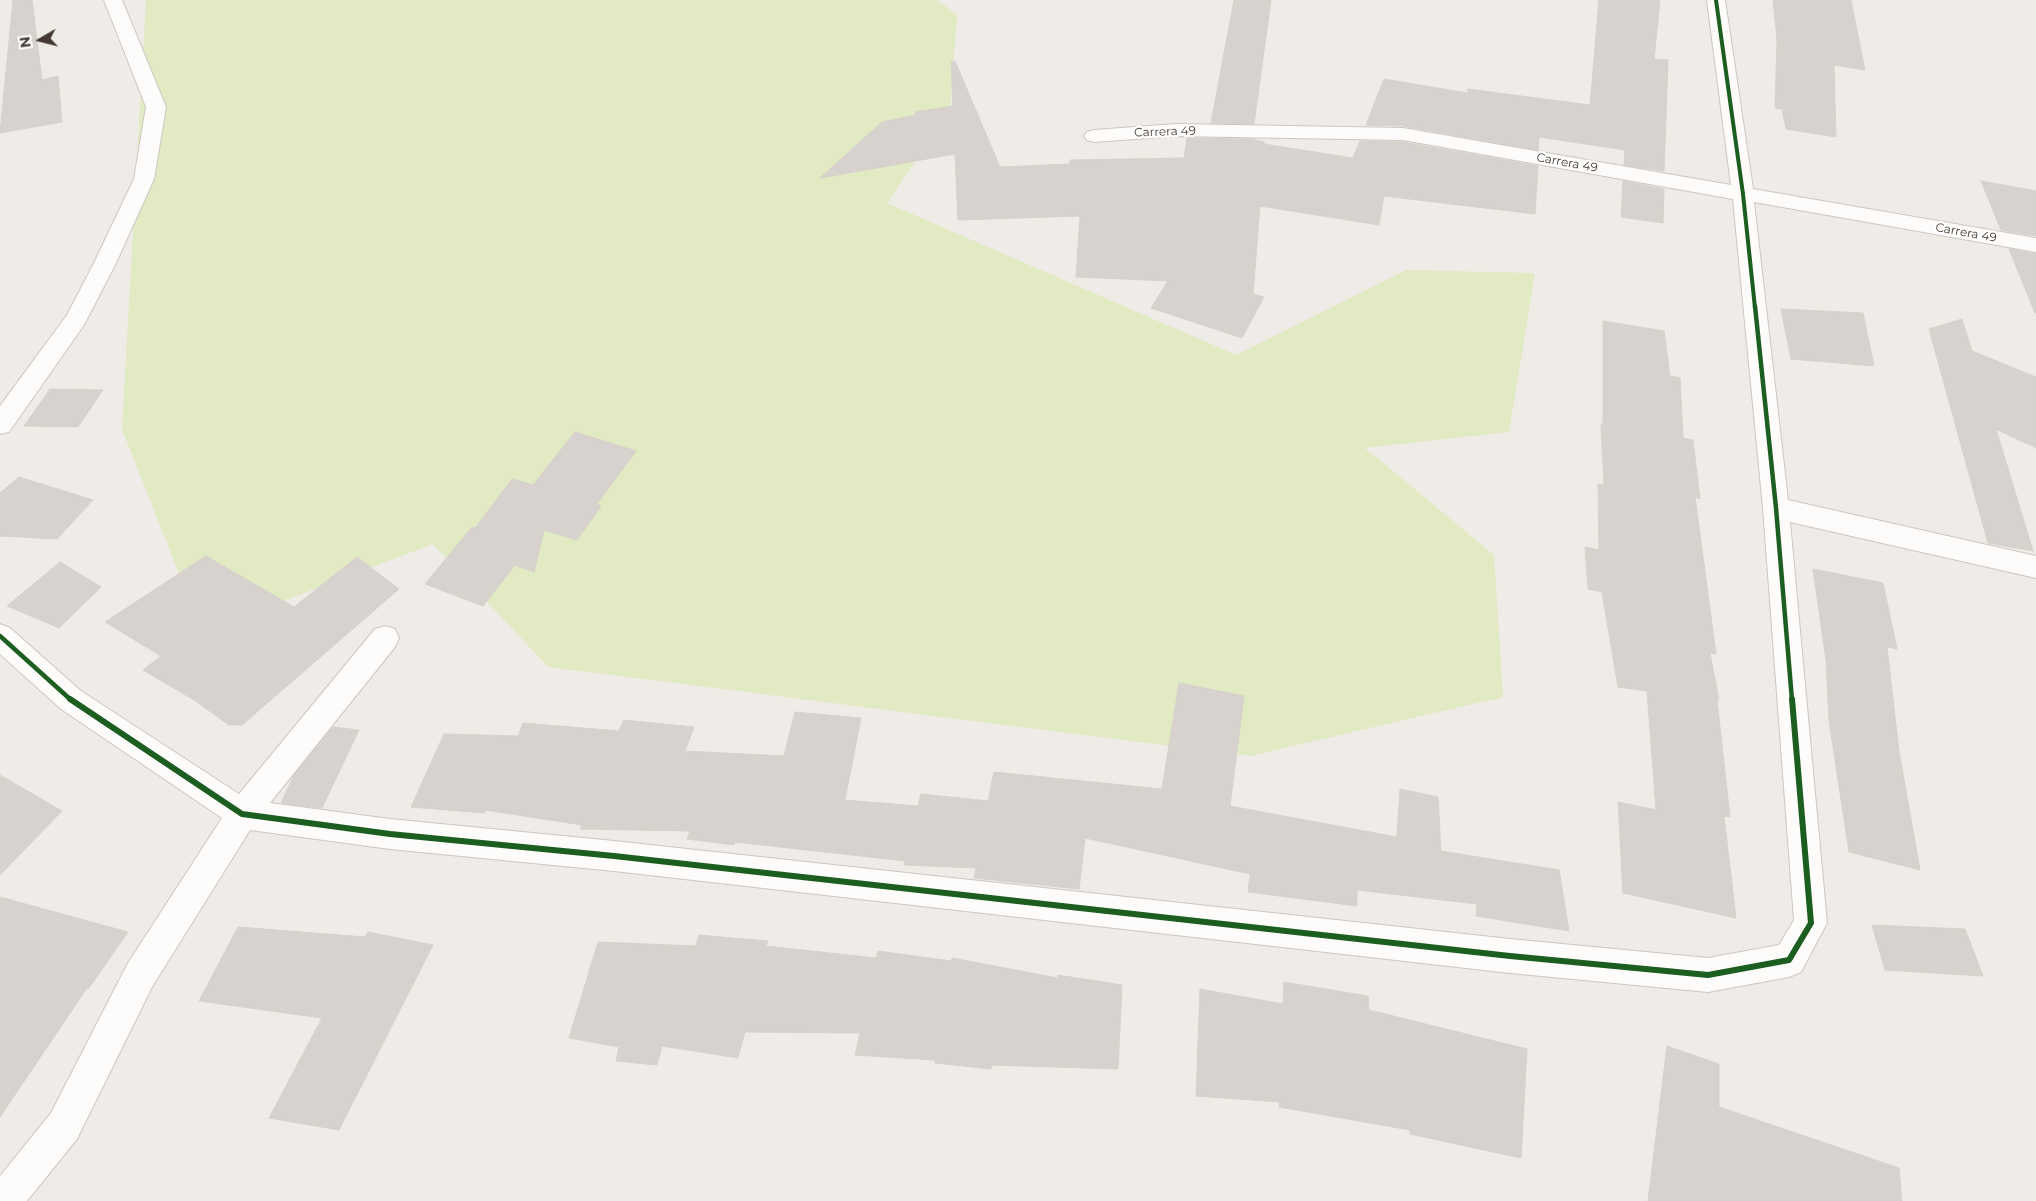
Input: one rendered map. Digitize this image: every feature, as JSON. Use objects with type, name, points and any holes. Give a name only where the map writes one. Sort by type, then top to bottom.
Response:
[{"type":"street","points":[[0,426],[76,319],[105,263],[144,179],[156,107],[113,0]]},
{"type":"street","points":[[0,636],[71,700],[242,814],[390,834],[614,856],[1500,955],[1708,976],[1789,960],[1811,923],[1776,508],[1743,194],[1716,0]]},
{"type":"street","name":"Carrera 49","points":[[1094,136],[1176,130],[1403,134],[2036,245]]},
{"type":"street","points":[[1776,508],[2036,566]]},
{"type":"street","points":[[3,1201],[64,1126],[140,975],[242,814],[385,638]]},
{"type":"green space","points":[[146,0],[937,0],[957,15],[950,109],[887,203],[1236,355],[1406,270],[1535,273],[1509,432],[1365,448],[1494,555],[1503,697],[1250,756],[548,667],[433,544],[202,632],[122,429]]},
{"type":"building","points":[[13,0],[32,0],[42,80],[58,76],[62,122],[0,133]]},
{"type":"building","points":[[1234,0],[1271,0],[1254,124],[1211,123]]},
{"type":"building","points":[[1599,0],[1660,0],[1654,59],[1668,60],[1664,171],[1624,165],[1625,150],[1539,137],[1538,150],[1403,126],[1366,125],[1384,79],[1467,93],[1468,89],[1590,105]]},
{"type":"building","points":[[1773,0],[1851,0],[1865,70],[1834,65],[1836,137],[1786,129],[1782,109],[1775,108],[1777,40]]},
{"type":"building","points":[[955,61],[1000,167],[1070,164],[1070,160],[1184,158],[1187,138],[1252,139],[1264,142],[1264,144],[1353,158],[1360,141],[1403,142],[1538,166],[1535,214],[1384,196],[1379,225],[1260,206],[1253,294],[1264,297],[1242,338],[1151,308],[1168,281],[1076,277],[1080,216],[958,220],[955,154],[820,178],[882,122],[916,115],[915,112],[953,106],[951,62]]},
{"type":"building","points":[[1623,181],[1664,189],[1663,223],[1621,217]]},
{"type":"building","points":[[1981,181],[2036,191],[2036,236],[2001,230]]},
{"type":"building","points":[[2009,249],[2036,254],[2036,313],[2035,313]]},
{"type":"building","points":[[1781,309],[1863,313],[1874,366],[1791,359]]},
{"type":"building","points":[[1962,319],[1972,351],[2036,377],[2036,448],[1996,429],[2033,551],[1988,543],[1929,329]]},
{"type":"building","points":[[1603,321],[1664,331],[1670,376],[1680,378],[1683,438],[1693,440],[1700,499],[1695,497],[1716,654],[1710,653],[1719,700],[1717,700],[1730,817],[1724,816],[1736,918],[1623,893],[1618,802],[1656,810],[1647,691],[1618,687],[1602,592],[1588,589],[1585,547],[1599,550],[1598,484],[1604,485],[1601,424],[1603,424]]},
{"type":"building","points":[[50,389],[103,390],[78,427],[24,426]]},
{"type":"building","points":[[575,432],[636,451],[597,504],[601,506],[577,540],[544,530],[534,572],[515,565],[483,606],[425,584],[472,527],[475,528],[512,479],[533,485]]},
{"type":"building","points":[[19,477],[93,500],[57,539],[0,536],[0,493]]},
{"type":"building","points":[[206,556],[294,607],[357,557],[399,589],[242,725],[229,725],[194,700],[143,670],[161,656],[105,622]]},
{"type":"building","points":[[60,562],[101,587],[59,628],[7,606]]},
{"type":"building","points":[[1813,569],[1883,583],[1897,649],[1887,647],[1899,751],[1920,870],[1849,852],[1829,720],[1826,660]]},
{"type":"building","points":[[1179,683],[1244,696],[1230,806],[1397,837],[1400,789],[1438,797],[1441,851],[1559,870],[1569,931],[1476,916],[1477,904],[1357,890],[1357,906],[1248,892],[1250,874],[1085,838],[1079,889],[974,878],[976,868],[904,865],[905,861],[735,842],[734,845],[687,839],[690,831],[580,829],[582,825],[485,810],[484,813],[411,807],[444,734],[518,736],[523,723],[619,731],[624,720],[694,727],[685,751],[784,756],[795,712],[861,718],[845,800],[918,806],[921,794],[988,801],[994,772],[1162,789]]},
{"type":"building","points":[[333,727],[359,730],[322,808],[281,803],[294,775]]},
{"type":"building","points":[[0,775],[62,811],[0,875]]},
{"type":"building","points":[[0,897],[128,932],[89,988],[87,988],[0,1117]]},
{"type":"building","points":[[1872,925],[1965,929],[1983,976],[1885,970]]},
{"type":"building","points":[[238,927],[365,937],[368,932],[433,945],[339,1130],[269,1118],[322,1018],[199,1001]]},
{"type":"building","points":[[699,935],[768,941],[766,946],[876,958],[878,951],[951,961],[952,958],[1058,978],[1058,975],[1122,985],[1118,1069],[991,1065],[991,1069],[935,1063],[935,1060],[855,1055],[860,1033],[745,1032],[738,1058],[662,1046],[657,1065],[616,1061],[619,1047],[569,1038],[598,942],[696,946]]},
{"type":"building","points":[[1284,982],[1368,996],[1369,1010],[1527,1049],[1521,1158],[1410,1134],[1410,1130],[1279,1107],[1280,1102],[1196,1096],[1200,989],[1283,1004]]},
{"type":"building","points":[[1667,1046],[1719,1064],[1719,1107],[1899,1168],[1902,1201],[1648,1201]]},
{"type":"cycle path","points":[[0,636],[71,700],[242,814],[390,834],[614,856],[1510,956],[1708,975],[1789,960],[1811,923],[1776,508],[1743,194],[1716,0]]}]
